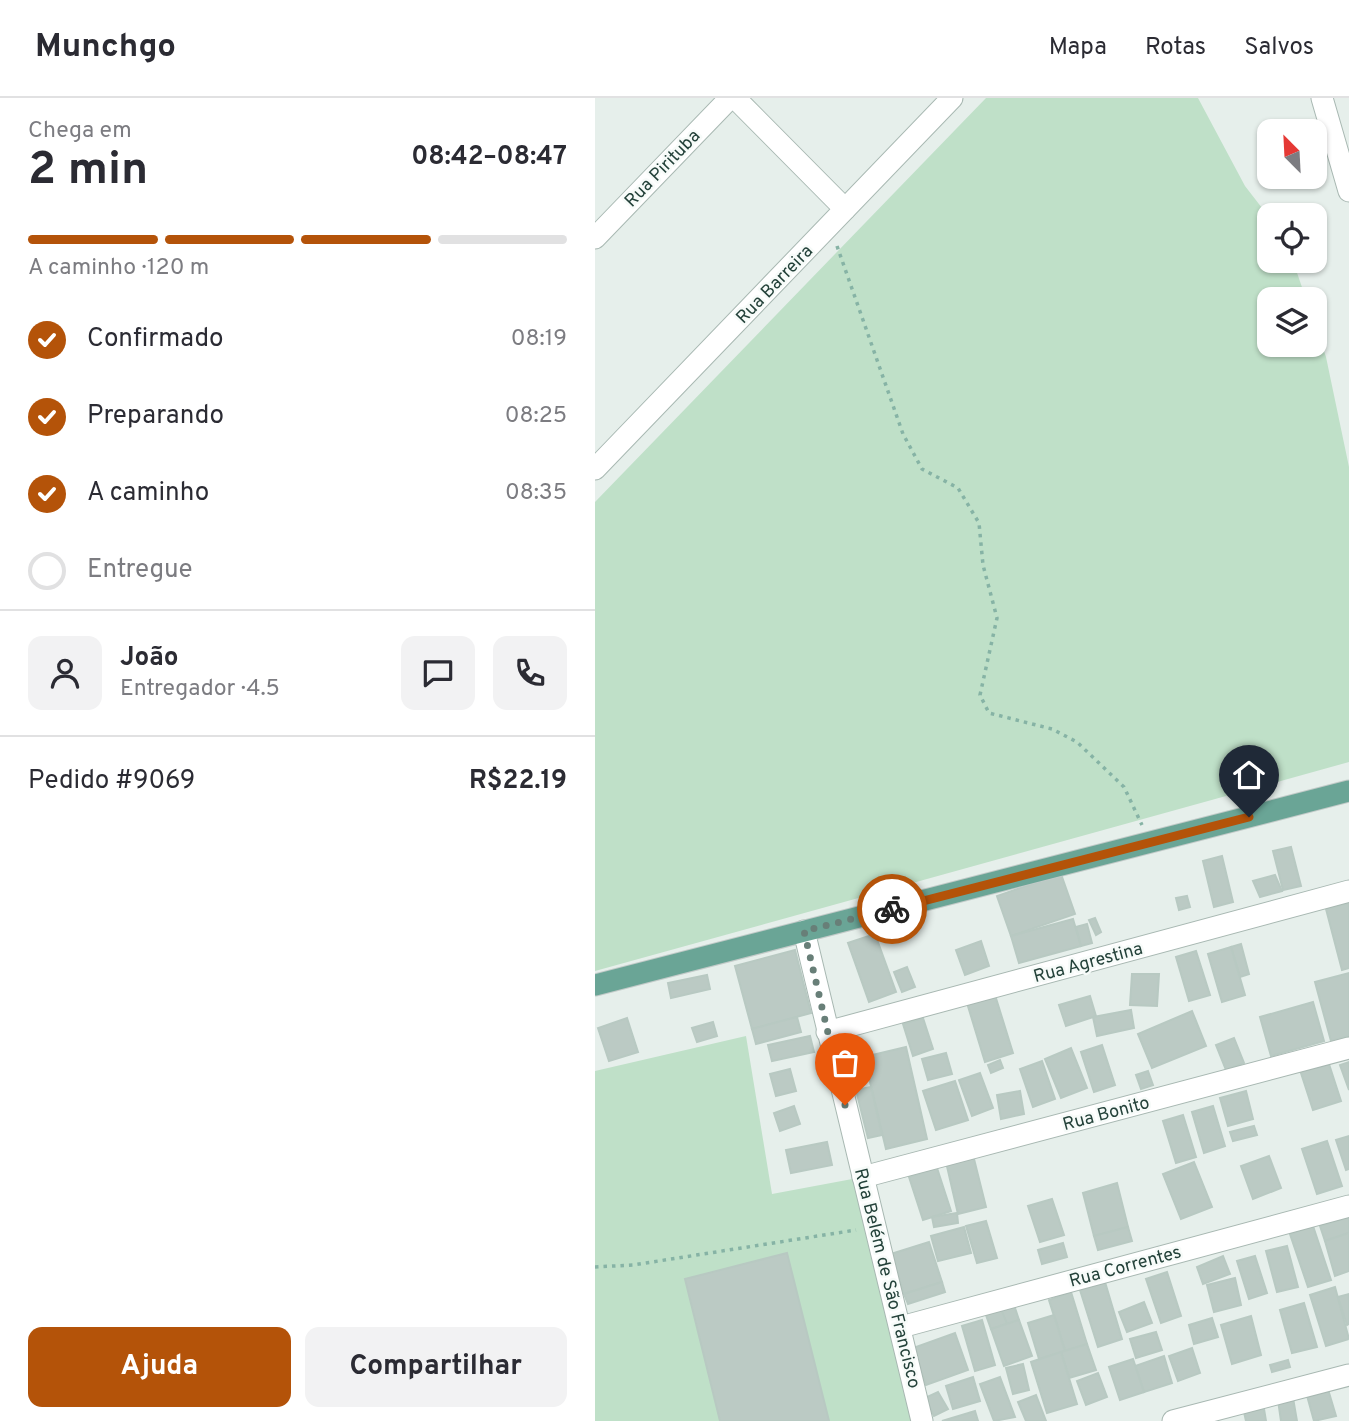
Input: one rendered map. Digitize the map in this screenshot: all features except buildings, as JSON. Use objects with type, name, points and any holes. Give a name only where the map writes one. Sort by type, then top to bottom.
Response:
[{"type":"main road","points":[[595,985],[1349,791]]},
{"type":"street","name":"Rua Pirituba","points":[[595,238],[730,98]]},
{"type":"street","points":[[735,98],[845,209]]},
{"type":"street","name":"Rua Barreira","points":[[595,469],[951,98]]},
{"type":"street","points":[[1322,98],[1349,191]]},
{"type":"street","name":"Rua Agrestina","points":[[827,1032],[1349,891]]},
{"type":"street","name":"Rua Belém de São Francisco","points":[[804,931],[922,1421]]},
{"type":"street","name":"Rua Bonito","points":[[863,1177],[1349,1048]]},
{"type":"street","name":"Rua Correntes","points":[[901,1327],[1349,1206]]},
{"type":"street","points":[[1174,1421],[1349,1375]]},
{"type":"path","points":[[830,226],[903,434],[922,469],[958,488],[979,523],[983,565],[997,618],[979,695],[989,713],[1052,729],[1077,742],[1124,786],[1150,842]]},
{"type":"path","points":[[595,1267],[633,1265],[874,1227]]},
{"type":"green space","points":[[986,98],[1198,98],[1245,186],[1258,203],[1257,273],[1297,273],[1302,287],[1257,287],[1257,357],[1326,357],[1349,467],[1349,762],[595,971],[595,502]]},
{"type":"green space","points":[[746,1036],[772,1194],[863,1177],[915,1421],[595,1421],[595,1071]]},
{"type":"way so far","points":[[845,1105],[804,931],[892,909]]},
{"type":"route","points":[[892,909],[1249,817]]}]
